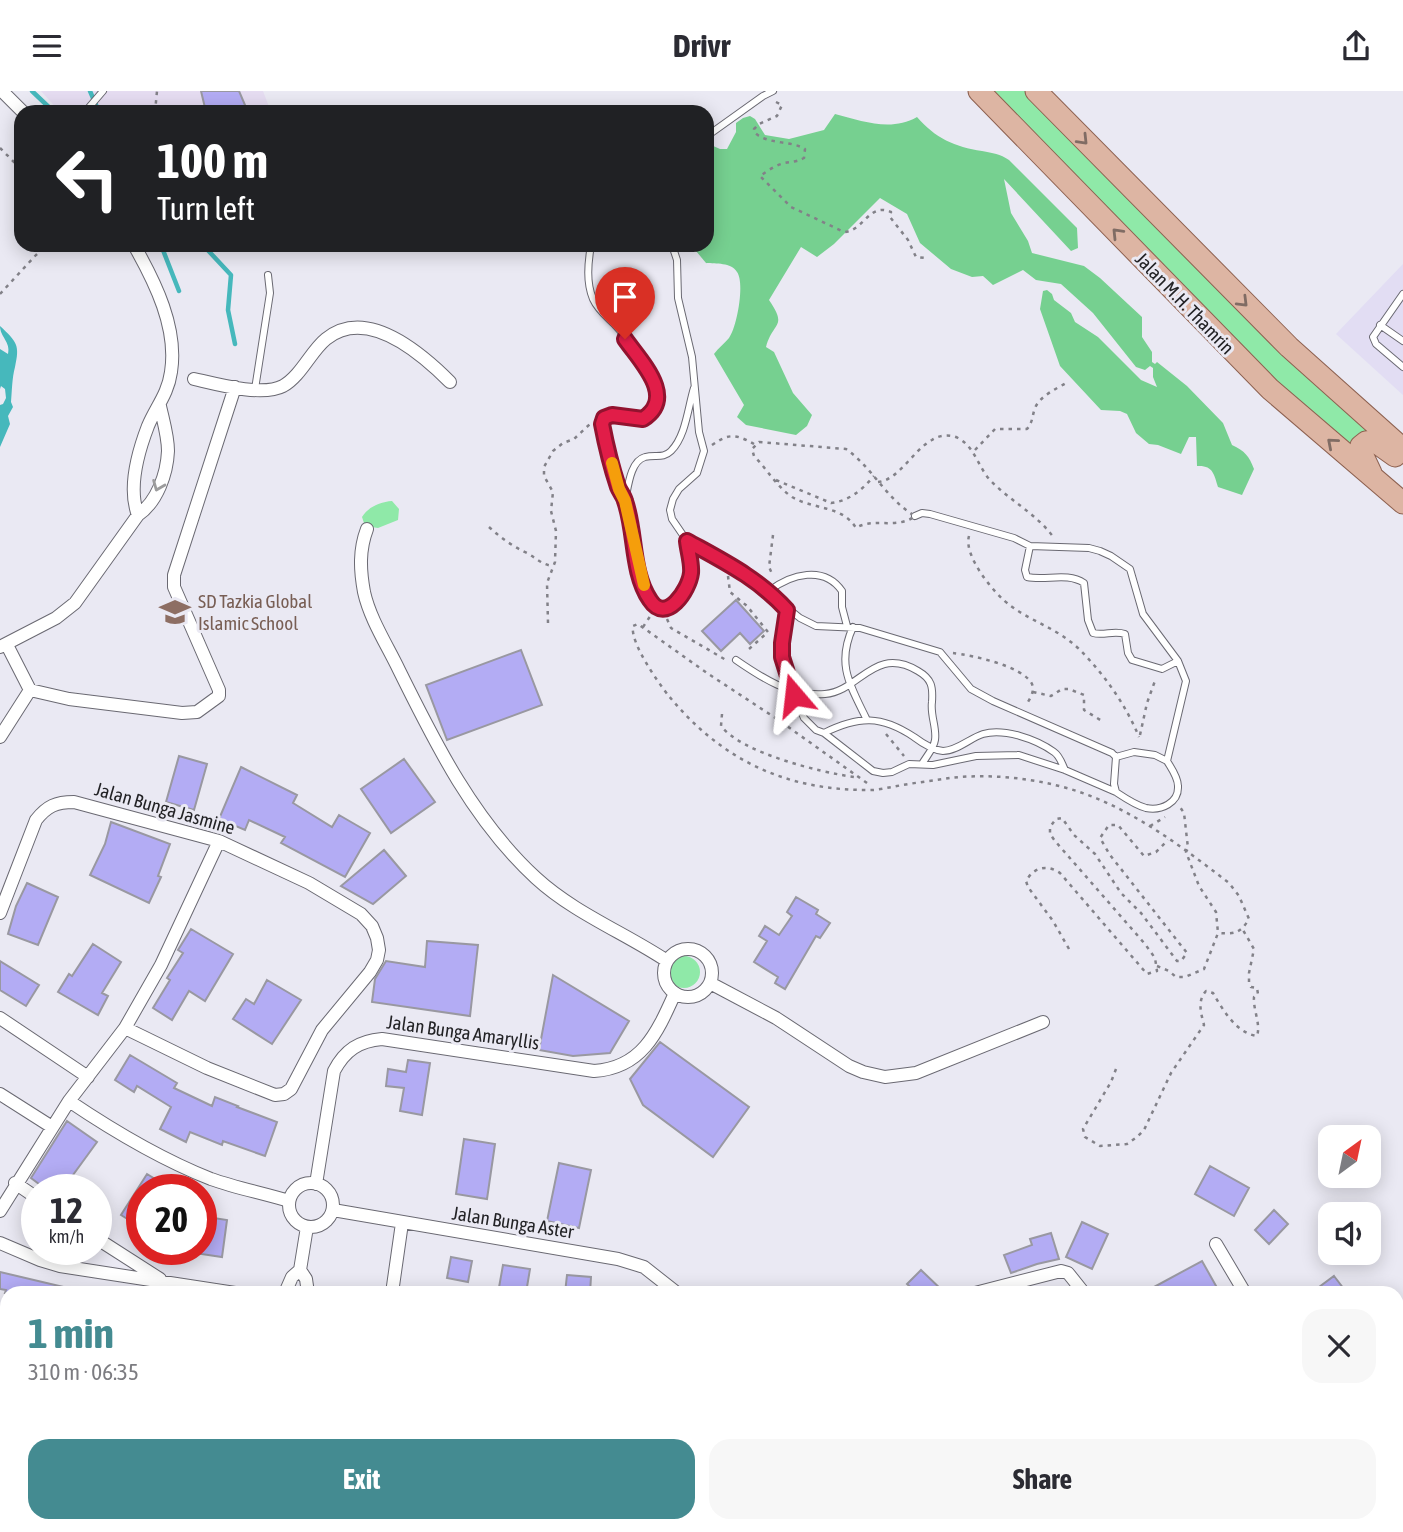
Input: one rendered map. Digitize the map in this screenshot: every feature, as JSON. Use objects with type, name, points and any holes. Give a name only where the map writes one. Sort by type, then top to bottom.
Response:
[{"type":"main road","name":"Jalan M.H. Thamrin","points":[[979,91],[1270,389],[1396,497]]},
{"type":"main road","points":[[1036,91],[1289,347],[1403,449]]},
{"type":"main road","points":[[1396,497],[1372,473],[1361,446],[1374,441],[1403,462]]},
{"type":"street","points":[[2,91],[16,105]]},
{"type":"street","points":[[137,252],[160,298],[172,340],[172,369],[160,406],[149,424],[134,484],[134,504],[138,515]]},
{"type":"street","points":[[194,379],[255,389],[269,390],[284,386],[326,339],[345,327],[362,327],[388,335],[431,363],[450,382]]},
{"type":"street","points":[[160,406],[168,450],[161,483],[148,509],[138,515],[75,603],[56,618],[4,646],[30,690],[69,699],[182,713],[197,712],[219,696],[219,690],[174,587],[174,575],[235,387]]},
{"type":"street","points":[[367,529],[360,554],[362,580],[369,608],[433,739],[463,789],[497,837],[539,881],[667,961]]},
{"type":"street","points":[[0,737],[30,690]]},
{"type":"street","name":"Jalan Bunga Jasmine","points":[[0,913],[36,820],[44,810],[58,802],[74,802],[219,841],[280,867],[361,914],[372,926],[377,938],[377,960],[370,972],[322,1030],[291,1089],[284,1094],[275,1095],[207,1068],[125,1028]]},
{"type":"street","points":[[0,1211],[15,1183],[69,1101],[125,1028],[161,964],[219,841]]},
{"type":"street","points":[[682,950],[701,954],[710,964],[710,983],[695,996],[675,993],[666,982],[664,968],[667,961],[682,950]]},
{"type":"street","points":[[710,983],[776,1018],[849,1066],[885,1077],[916,1073],[1043,1022]]},
{"type":"street","name":"Jalan Bunga Amaryllis","points":[[316,1184],[334,1070],[341,1057],[354,1046],[367,1040],[382,1039],[594,1071],[613,1070],[632,1060],[642,1050],[665,1016],[675,993]]},
{"type":"street","points":[[0,1018],[88,1077]]},
{"type":"street","points":[[0,1094],[52,1127]]},
{"type":"street","points":[[69,1101],[162,1158],[214,1180],[289,1201]]},
{"type":"street","points":[[15,1183],[21,1187]]},
{"type":"street","points":[[316,1184],[322,1186],[331,1196],[333,1210],[326,1222],[314,1228],[307,1227],[291,1215],[289,1201],[296,1189],[302,1185],[316,1184]]},
{"type":"street","name":"Jalan Bunga Aster","points":[[333,1210],[632,1262],[654,1273],[669,1286]]},
{"type":"street","points":[[393,1286],[402,1223]]},
{"type":"street","points":[[288,1286],[292,1277],[300,1270],[307,1227]]},
{"type":"street","points":[[0,1243],[40,1261],[60,1266],[193,1286]]},
{"type":"street","points":[[1216,1244],[1241,1286]]},
{"type":"street","points":[[112,1248],[163,1281]]},
{"type":"street","points":[[300,1270],[307,1286]]},
{"type":"street","points":[[1014,1286],[1060,1271],[1068,1273],[1078,1286]]},
{"type":"lane","points":[[92,105],[103,91]]},
{"type":"lane","points":[[714,131],[773,91]]},
{"type":"lane","points":[[590,252],[589,290],[594,302],[620,332],[657,389],[659,400],[655,409],[643,419],[612,415],[604,418],[602,424],[619,489],[625,501],[640,575],[650,600],[656,606],[664,609],[673,606],[680,598],[691,573],[687,541]]},
{"type":"lane","points":[[674,252],[678,298],[692,357],[699,432],[704,451],[697,473],[680,489],[670,510],[671,519],[687,541],[740,570],[769,591],[787,610],[816,626],[850,627],[940,652],[971,689],[1116,757]]},
{"type":"lane","points":[[255,389],[270,293],[268,275]]},
{"type":"lane","points":[[1403,294],[1374,333],[1374,341],[1403,367]]},
{"type":"lane","points":[[1380,325],[1403,341]]},
{"type":"lane","points":[[625,501],[629,482],[639,460],[665,455],[673,449],[684,426],[695,383]]},
{"type":"lane","points":[[684,426],[692,426],[699,432]]},
{"type":"lane","points":[[787,610],[782,657],[804,718],[816,730],[824,733],[873,771],[892,772],[909,764],[948,763],[976,757],[1019,755],[1042,765],[1065,770],[1148,809],[1166,806],[1174,800],[1178,786],[1167,761],[1186,681],[1178,661],[1143,614],[1130,569],[1111,556],[1089,548],[1030,546],[1014,538],[930,514],[915,516]]},
{"type":"lane","points":[[1030,546],[1025,570],[1027,576],[1037,579],[1077,578],[1084,583],[1087,620],[1093,633],[1099,635],[1119,631],[1125,634],[1132,660],[1162,669],[1178,661]]},
{"type":"lane","points":[[769,591],[789,578],[805,576],[825,576],[833,580],[842,591],[842,607],[850,627],[845,653],[850,685],[869,719]]},
{"type":"lane","points":[[736,660],[776,685],[824,694],[850,685],[870,668],[884,665],[905,665],[924,674],[933,688],[931,714],[935,740],[922,764]]},
{"type":"lane","points":[[824,733],[869,719],[894,726],[923,744],[942,751],[982,734],[1004,733],[1031,740],[1055,753],[1065,770]]},
{"type":"lane","points":[[1116,757],[1134,752],[1155,755],[1167,761]]},
{"type":"lane","points":[[1116,757],[1116,792]]},
{"type":"path","points":[[762,96],[782,105],[777,116],[759,124],[754,129],[755,133],[768,140],[800,145],[806,149],[804,158],[800,161],[783,163],[760,176],[791,207],[844,232],[851,232],[876,209],[884,209],[891,212],[890,216],[908,240],[916,257],[925,258]]},
{"type":"path","points":[[0,148],[14,162]]},
{"type":"path","points":[[0,294],[40,252]]},
{"type":"path","points":[[974,451],[995,429],[1027,429],[1040,401],[1066,383]]},
{"type":"path","points":[[548,623],[547,583],[555,562],[556,531],[551,511],[554,492],[544,475],[544,467],[553,451],[574,439],[595,420],[604,418]]},
{"type":"path","points":[[704,451],[725,436],[735,436],[755,445]]},
{"type":"path","points":[[878,482],[887,481],[922,446],[934,438],[956,437],[974,451],[990,479],[1025,507],[1052,534],[1059,548]]},
{"type":"path","points":[[759,442],[769,442],[846,449],[874,476],[901,508],[915,516],[908,521],[861,525],[856,528],[840,512],[812,506],[794,498],[780,487],[754,456],[752,449],[759,442]]},
{"type":"path","points":[[774,479],[831,503],[861,491],[874,476]]},
{"type":"path","points":[[489,527],[520,552],[544,565],[552,566]]},
{"type":"path","points":[[974,527],[968,538],[968,549],[972,559],[1001,599],[1049,626],[1080,650],[1112,688],[1139,737],[1158,668]]},
{"type":"path","points":[[773,535],[769,567],[779,584]]},
{"type":"path","points":[[723,561],[730,592],[747,606],[768,632],[749,649],[745,648]]},
{"type":"path","points":[[643,627],[656,606]]},
{"type":"path","points":[[664,609],[671,628],[726,660],[736,660]]},
{"type":"path","points":[[867,783],[643,627],[638,624],[633,626],[632,631],[657,682],[703,733],[730,754],[756,769],[791,780],[857,791],[953,778],[1031,779],[1059,786],[1121,809],[1229,883],[1239,896],[1249,919],[1243,930],[1235,934],[1218,933]]},
{"type":"path","points":[[943,656],[953,653],[966,655],[1019,672],[1032,684],[1033,692],[1020,713]]},
{"type":"path","points":[[1033,692],[1051,696],[1062,689],[1076,691],[1084,695],[1084,710],[1102,721]]},
{"type":"path","points":[[722,714],[721,726],[738,741],[806,766],[857,777]]},
{"type":"path","points":[[869,719],[900,750],[909,764]]},
{"type":"path","points":[[1174,800],[1184,813],[1188,848],[1185,852]]},
{"type":"path","points":[[1069,949],[1028,887],[1026,881],[1040,868],[1053,869],[1060,873],[1147,974],[1157,971],[1155,958],[1117,909],[1050,834],[1050,827],[1056,818],[1062,818],[1074,835],[1095,854],[1121,893],[1164,940],[1177,961],[1181,961],[1187,953],[1110,855],[1100,838],[1109,825],[1118,825],[1144,856],[1156,852],[1168,840]]},
{"type":"path","points":[[1157,966],[1176,977],[1196,974],[1204,969],[1218,933],[1216,912],[1199,886],[1185,852]]},
{"type":"path","points":[[1116,1069],[1083,1129],[1085,1137],[1100,1146],[1127,1144],[1144,1130],[1171,1073],[1204,1025],[1200,1004],[1201,996],[1206,991],[1213,993],[1223,1011],[1241,1028],[1257,1036],[1259,1031],[1254,997],[1258,994],[1257,988],[1251,987],[1249,982],[1254,949],[1243,930]]},
{"type":"shaded area","points":[[41,91],[263,91],[268,105],[54,105]]},
{"type":"shaded area","points":[[1403,264],[1403,395],[1336,334]]},
{"type":"green space","points":[[991,91],[1026,91],[1174,246],[1269,340],[1368,430],[1361,432],[1354,440],[1355,451],[1306,410],[1213,322]]},
{"type":"green space","points":[[835,114],[887,124],[897,124],[917,117],[931,131],[946,140],[1009,160],[1077,228],[1078,248],[1071,251],[1004,179],[1011,213],[1032,253],[1084,266],[1142,317],[1142,337],[1152,352],[1152,362],[1157,362],[1187,386],[1223,423],[1232,445],[1250,461],[1254,469],[1242,495],[1218,487],[1210,469],[1197,466],[1196,437],[1189,437],[1181,454],[1149,444],[1136,433],[1127,414],[1101,410],[1060,366],[1040,309],[1043,291],[1047,290],[1054,300],[1071,313],[1075,322],[1098,337],[1141,380],[1157,387],[1153,368],[1150,366],[1145,370],[1136,367],[1093,313],[1061,284],[1036,280],[1023,270],[993,285],[983,276],[972,277],[951,269],[920,243],[907,214],[880,198],[834,244],[817,257],[801,247],[769,300],[778,320],[766,347],[774,352],[793,393],[812,415],[807,426],[796,435],[746,425],[737,417],[744,405],[714,354],[729,338],[735,325],[740,295],[739,278],[731,267],[706,263],[697,252],[714,252],[714,146],[727,149],[736,132],[736,123],[750,116],[765,135],[789,139],[824,130]]},
{"type":"green space","points":[[392,501],[399,509],[398,520],[378,528],[365,526],[362,517],[368,510]]},
{"type":"green space","points":[[684,956],[696,960],[700,972],[696,984],[684,988],[672,984],[668,972],[672,960]]},
{"type":"water","points":[[0,326],[14,340],[17,354],[12,385],[13,407],[8,416],[10,424],[0,447],[0,405],[6,398],[5,389],[1,386],[0,389],[0,349],[8,354],[9,350]]},
{"type":"building","points":[[201,91],[239,91],[245,105],[204,105]]},
{"type":"building","points":[[736,600],[764,631],[750,644],[740,633],[721,651],[702,631]]},
{"type":"building","points":[[521,650],[542,705],[447,740],[426,685]]},
{"type":"building","points":[[179,756],[207,764],[194,810],[166,802]]},
{"type":"building","points":[[404,759],[435,802],[391,833],[361,789]]},
{"type":"building","points":[[241,767],[297,795],[293,803],[332,827],[339,815],[370,833],[345,877],[281,843],[285,837],[249,820],[245,830],[219,819]]},
{"type":"building","points":[[111,822],[170,844],[158,876],[161,877],[149,903],[90,875],[105,844]]},
{"type":"building","points":[[384,850],[406,876],[373,904],[341,886]]},
{"type":"building","points":[[27,883],[58,897],[38,945],[8,934],[16,906]]},
{"type":"building","points":[[796,897],[818,910],[816,914],[830,923],[820,938],[816,936],[785,989],[775,983],[778,977],[754,962],[767,941],[759,936],[765,926],[779,935],[792,916],[787,912]]},
{"type":"building","points":[[191,929],[233,954],[205,1001],[189,991],[172,1020],[153,1008],[183,953],[178,950]]},
{"type":"building","points":[[427,941],[478,945],[470,1016],[372,1002],[375,979],[386,961],[425,967]]},
{"type":"building","points":[[93,944],[121,962],[102,993],[108,996],[98,1015],[58,992]]},
{"type":"building","points":[[0,961],[39,985],[26,1006],[0,990]]},
{"type":"building","points":[[553,975],[629,1021],[610,1053],[573,1056],[539,1050]]},
{"type":"building","points":[[267,980],[301,1000],[272,1044],[233,1019],[246,999],[254,1004]]},
{"type":"building","points":[[660,1042],[749,1107],[713,1157],[643,1105],[630,1079]]},
{"type":"building","points":[[130,1055],[177,1083],[174,1088],[212,1106],[215,1097],[277,1122],[265,1156],[223,1141],[222,1145],[190,1132],[186,1142],[160,1129],[171,1107],[137,1086],[134,1092],[115,1080]]},
{"type":"building","points":[[408,1060],[430,1063],[422,1115],[400,1111],[404,1088],[386,1086],[388,1069],[406,1072]]},
{"type":"building","points":[[67,1121],[97,1142],[74,1174],[34,1174]]},
{"type":"building","points":[[464,1139],[495,1144],[487,1199],[456,1194]]},
{"type":"building","points":[[559,1163],[591,1170],[579,1228],[547,1221]]},
{"type":"building","points":[[1210,1166],[1249,1188],[1234,1216],[1195,1194]]},
{"type":"building","points":[[1274,1210],[1288,1224],[1269,1244],[1255,1230]]},
{"type":"building","points":[[217,1218],[227,1220],[222,1257],[217,1256]]},
{"type":"building","points":[[1082,1222],[1108,1234],[1092,1269],[1066,1257]]},
{"type":"building","points":[[1051,1233],[1059,1259],[1011,1273],[1004,1255],[1032,1245],[1030,1239]]},
{"type":"building","points":[[451,1257],[472,1261],[468,1282],[447,1278]]},
{"type":"building","points":[[1202,1261],[1216,1286],[1156,1286]]},
{"type":"building","points":[[503,1265],[530,1269],[527,1286],[499,1286]]},
{"type":"building","points":[[921,1270],[938,1286],[909,1286],[907,1284]]},
{"type":"building","points":[[0,1272],[59,1286],[0,1286]]},
{"type":"building","points":[[567,1275],[591,1277],[590,1286],[566,1286]]},
{"type":"building","points":[[1334,1276],[1342,1286],[1320,1286]]},
{"type":"waterway","points":[[32,91],[47,105]]},
{"type":"waterway","points":[[90,91],[96,105]]},
{"type":"waterway","points":[[164,252],[179,291]]},
{"type":"waterway","points":[[210,252],[231,275],[228,310],[235,344]]},
{"type":"slow traffic","points":[[612,463],[625,501],[644,585]]},
{"type":"place","name":"SD Tazkia Global Islamic School","points":[[175,612]]},
{"type":"route","points":[[625,339],[657,389],[659,400],[650,415],[643,419],[612,415],[604,418],[602,424],[619,489],[625,501],[640,575],[650,600],[664,609],[673,606],[680,598],[691,573],[687,541],[740,570],[760,584],[787,610],[782,657],[794,695]]}]
